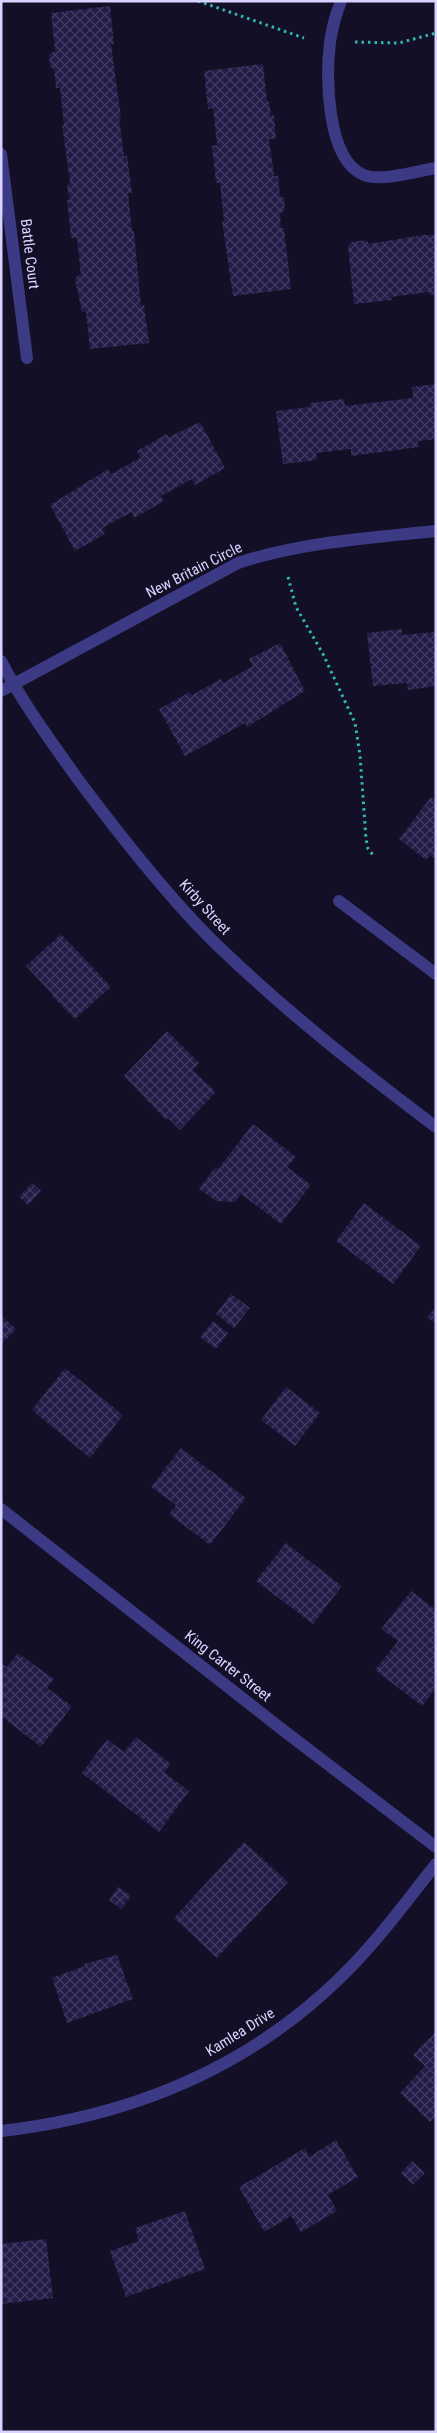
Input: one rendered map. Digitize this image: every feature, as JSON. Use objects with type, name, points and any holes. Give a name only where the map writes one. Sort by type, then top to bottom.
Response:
[{"type":"street","points":[[341,1],[330,41],[328,69],[332,119],[337,141],[344,158],[352,169],[365,175],[379,177],[436,168]]},
{"type":"street","name":"Battle Court","points":[[1,154],[27,358]]},
{"type":"street","name":"New Britain Circle","points":[[1,691],[238,563],[273,552],[311,544],[436,531]]},
{"type":"street","name":"Kirby Street","points":[[1,661],[13,684],[97,804],[145,865],[214,942],[289,1012],[434,1122]]},
{"type":"street","points":[[339,902],[436,974]]},
{"type":"street","name":"King Carter Street","points":[[1,1509],[279,1727],[436,1847]]},
{"type":"street","name":"Kamlea Drive","points":[[1,2131],[37,2127],[114,2109],[175,2088],[238,2056],[285,2024],[340,1978],[379,1937],[436,1864]]},
{"type":"path","points":[[198,1],[298,38],[385,44],[420,38],[436,33]]},
{"type":"path","points":[[296,607],[323,654],[355,723],[360,756],[366,839],[368,848],[375,857]]},
{"type":"building","points":[[110,6],[114,44],[111,44],[121,118],[119,118],[124,156],[127,156],[132,193],[128,193],[132,231],[134,231],[141,306],[144,305],[149,343],[90,349],[86,312],[82,312],[75,279],[78,275],[81,275],[77,238],[71,238],[67,200],[72,199],[69,198],[67,185],[70,182],[62,125],[64,125],[60,88],[56,88],[54,69],[50,67],[49,55],[55,51],[51,13]]},
{"type":"building","points":[[263,64],[267,102],[269,101],[271,115],[274,115],[276,139],[269,139],[274,176],[278,176],[280,196],[284,198],[285,210],[280,214],[281,228],[284,228],[291,289],[233,296],[222,221],[224,221],[220,183],[216,183],[212,146],[217,145],[213,108],[208,109],[204,71]]},
{"type":"building","points":[[423,235],[436,235],[436,295],[429,295],[429,292],[391,297],[392,300],[354,304],[348,246],[351,242],[366,240],[369,244]]},
{"type":"building","points":[[436,384],[436,439],[418,441],[419,447],[351,456],[351,449],[316,453],[317,460],[283,464],[276,411],[310,407],[310,403],[344,399],[345,406],[413,398],[412,387]]},
{"type":"building","points":[[200,422],[225,468],[195,485],[192,479],[161,496],[164,501],[134,518],[132,512],[102,528],[105,534],[75,551],[50,505],[108,469],[111,474],[140,458],[137,451],[167,434],[169,437]]},
{"type":"building","points":[[402,629],[402,635],[436,632],[436,686],[408,690],[407,683],[373,686],[367,633]]},
{"type":"building","points":[[280,643],[305,691],[247,727],[245,723],[185,756],[159,709],[190,692],[192,695],[221,679],[223,683],[253,666],[249,659]]},
{"type":"building","points":[[431,797],[436,800],[436,859],[430,855],[426,860],[399,839]]},
{"type":"building","points":[[61,934],[111,987],[75,1019],[26,966]]},
{"type":"building","points":[[167,1031],[199,1063],[193,1070],[216,1092],[180,1130],[168,1118],[166,1120],[124,1076]]},
{"type":"building","points":[[253,1124],[296,1157],[287,1167],[311,1185],[281,1224],[241,1194],[235,1202],[216,1201],[199,1189],[215,1167],[218,1169]]},
{"type":"building","points":[[32,1183],[41,1191],[28,1205],[19,1197]]},
{"type":"building","points":[[364,1203],[421,1246],[393,1284],[336,1241]]},
{"type":"building","points":[[231,1294],[250,1308],[234,1328],[216,1314]]},
{"type":"building","points":[[436,1306],[436,1324],[427,1317]]},
{"type":"building","points":[[1,1315],[16,1329],[1,1345]]},
{"type":"building","points":[[213,1321],[228,1333],[216,1349],[200,1337]]},
{"type":"building","points":[[65,1368],[123,1415],[90,1458],[32,1410]]},
{"type":"building","points":[[286,1387],[320,1413],[295,1446],[261,1420]]},
{"type":"building","points":[[181,1448],[246,1498],[210,1545],[169,1514],[176,1505],[151,1487]]},
{"type":"building","points":[[286,1543],[342,1586],[313,1624],[256,1581]]},
{"type":"building","points":[[411,1591],[436,1610],[436,1688],[422,1706],[375,1670],[398,1641],[381,1629]]},
{"type":"building","points":[[18,1653],[54,1679],[47,1688],[72,1706],[41,1747],[1,1716],[1,1663],[7,1667]]},
{"type":"building","points":[[136,1737],[171,1764],[164,1772],[189,1791],[159,1832],[82,1773],[107,1739],[124,1752]]},
{"type":"building","points":[[244,1842],[288,1882],[217,1958],[174,1918]]},
{"type":"building","points":[[118,1887],[131,1896],[121,1909],[109,1900]]},
{"type":"building","points":[[117,1955],[133,1999],[67,2023],[52,1978],[85,1966],[84,1964]]},
{"type":"building","points":[[436,2031],[436,2117],[430,2122],[400,2093],[425,2066],[413,2055]]},
{"type":"building","points":[[336,2140],[358,2177],[328,2195],[337,2211],[301,2232],[291,2216],[264,2232],[239,2187],[305,2148],[309,2157]]},
{"type":"building","points":[[412,2161],[425,2173],[413,2185],[401,2173]]},
{"type":"building","points":[[185,2211],[205,2269],[126,2297],[110,2251],[139,2241],[135,2228]]},
{"type":"building","points":[[46,2239],[53,2298],[1,2304],[1,2244]]}]
